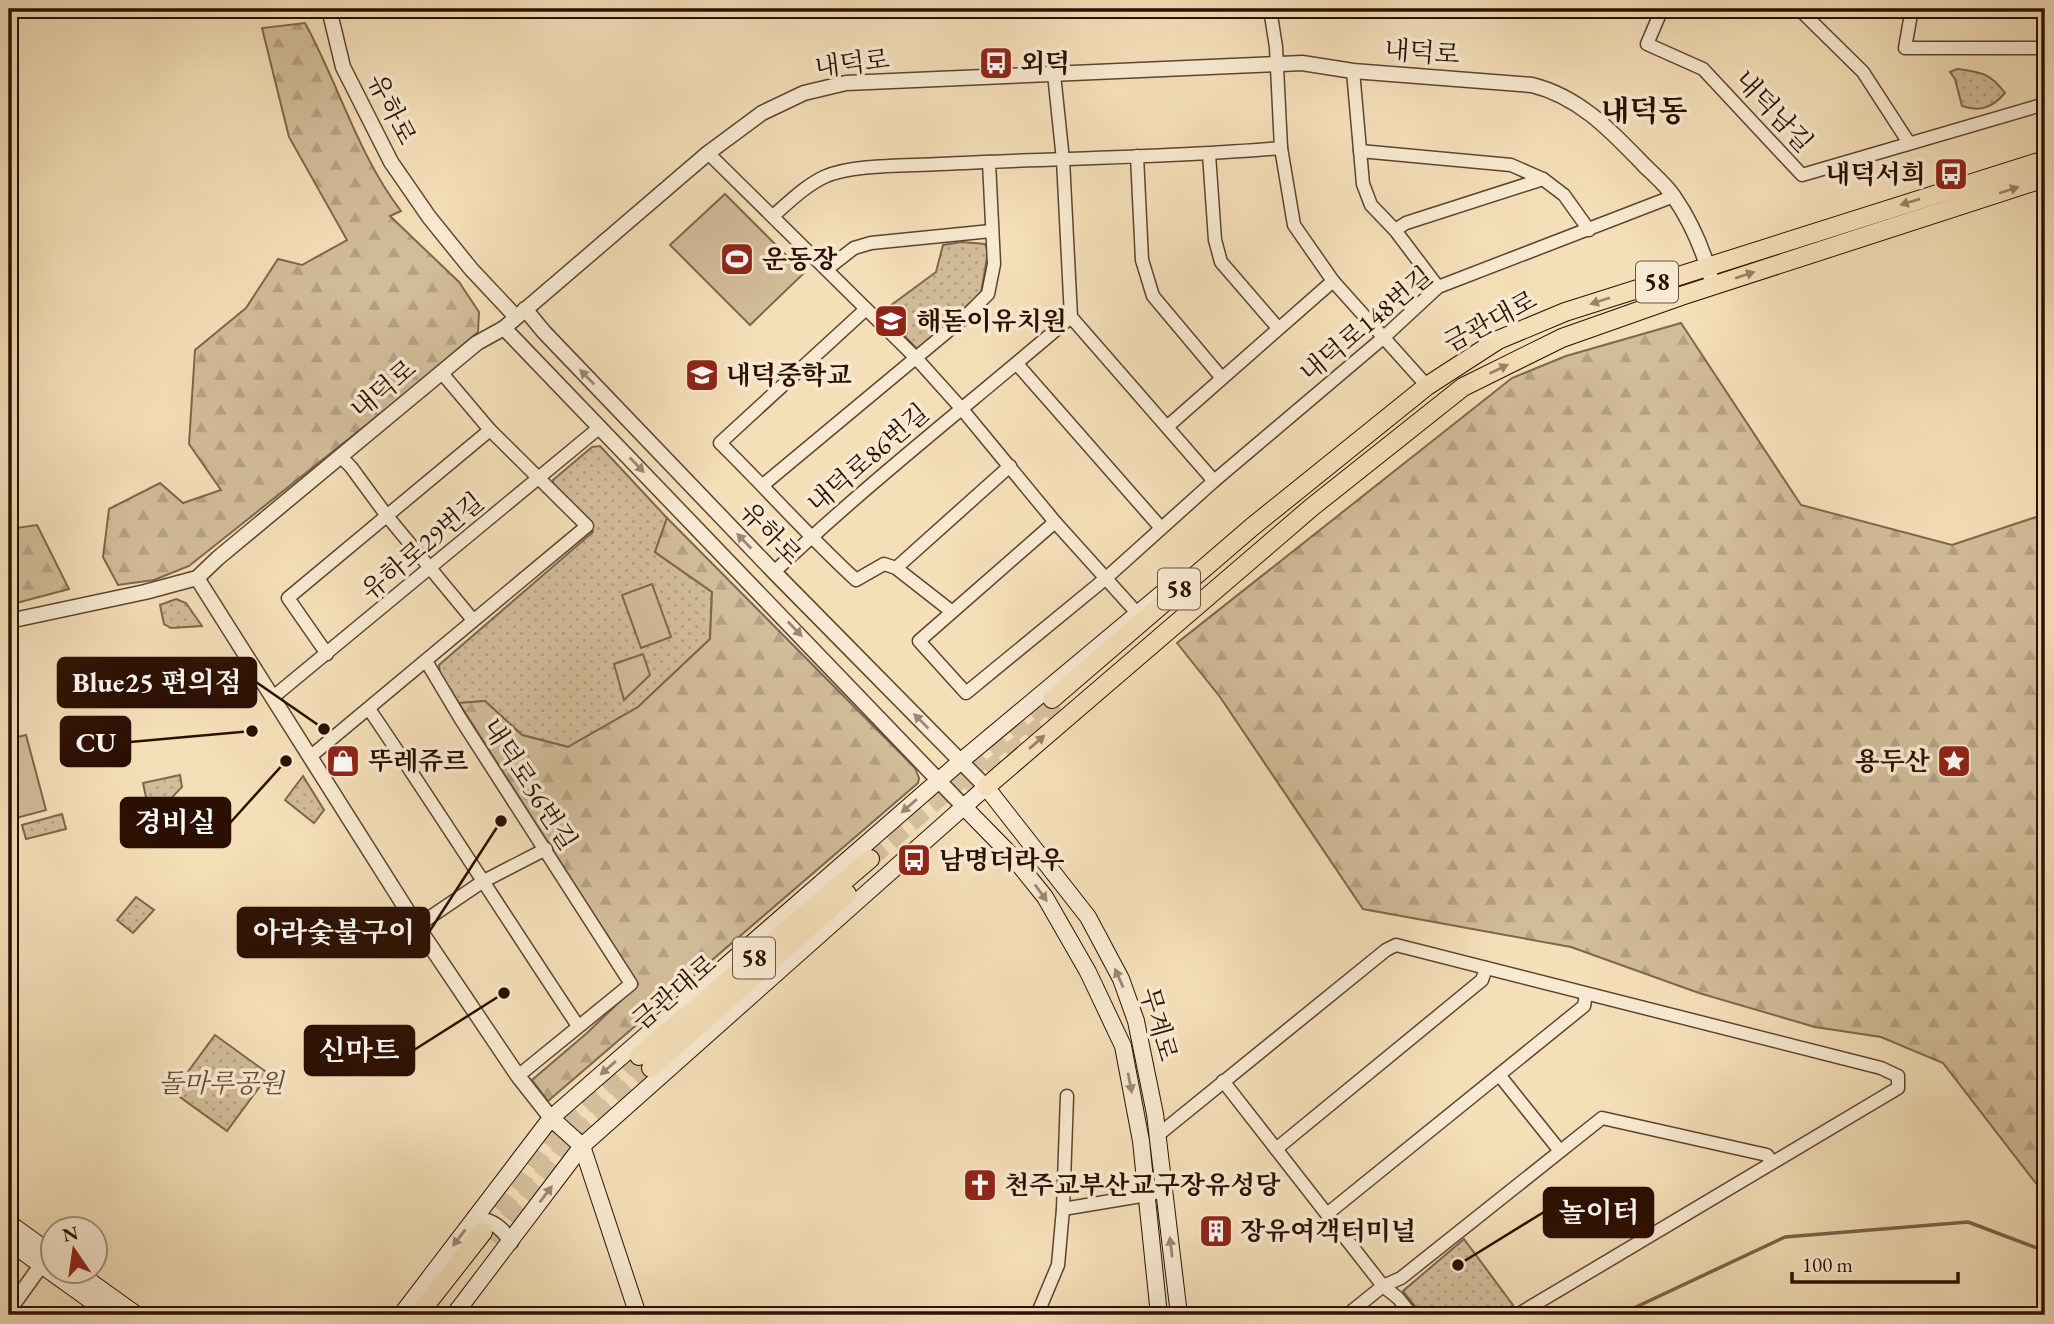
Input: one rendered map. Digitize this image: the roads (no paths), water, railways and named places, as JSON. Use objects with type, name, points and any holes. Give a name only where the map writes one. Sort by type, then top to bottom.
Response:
[{"type":"main road","name":"금관대로","points":[[1463,387],[1389,429],[1056,704],[1211,561],[1427,386],[1498,340],[1565,312],[2045,160]]},
{"type":"main road","name":"58","points":[[1463,387],[1562,338],[1713,285],[2045,178]]},
{"type":"main road","points":[[454,1315],[582,1146],[986,787],[1312,507],[1463,387]]},
{"type":"main road","points":[[433,1315],[551,1118],[940,779],[1137,613],[1244,525],[1309,482]]},
{"type":"main road","name":"무계로","points":[[986,787],[1088,916],[1121,979],[1141,1042],[1156,1114],[1179,1315]]},
{"type":"main road","name":"무계로","points":[[964,807],[1012,856],[1045,897],[1079,955],[1123,1046],[1138,1119],[1159,1315]]},
{"type":"main road","name":"금관대로","points":[[645,1062],[874,864]]},
{"type":"main road","points":[[551,1118],[582,1146],[638,1315]]},
{"type":"main road","points":[[9,1223],[38,1248]]},
{"type":"main road","points":[[401,1315],[483,1230]]},
{"type":"main road","points":[[418,1315],[483,1230]]},
{"type":"main road","points":[[9,1242],[38,1253]]},
{"type":"main road","points":[[80,1286],[111,1315]]},
{"type":"main road","points":[[96,1286],[137,1315]]},
{"type":"street","name":"유하로","points":[[329,9],[343,67],[391,162],[429,217],[471,270],[544,332],[774,572],[986,787]]},
{"type":"street","points":[[1270,9],[1277,64],[1281,148],[1294,225],[1333,281],[1427,386]]},
{"type":"street","name":"내덕남길","points":[[1662,9],[1647,44],[1703,69],[1802,174],[1909,144]]},
{"type":"street","points":[[1799,9],[1863,72],[1909,144],[2045,104]]},
{"type":"street","points":[[1914,9],[1905,48],[2039,48],[2045,52]]},
{"type":"street","name":"내덕로","points":[[9,621],[145,593],[197,578],[441,372],[477,343],[504,328],[708,153],[762,113],[804,93],[846,83],[1302,63],[1353,71],[1532,85],[1548,89],[1587,111],[1617,134],[1674,196],[1708,266],[1713,285]]},
{"type":"street","points":[[1353,71],[1363,184],[1371,205],[1395,230],[1438,287]]},
{"type":"street","points":[[1054,74],[1063,160],[1071,317],[1214,481]]},
{"type":"street","points":[[773,216],[798,194],[824,177],[853,169],[1209,154],[1281,148]]},
{"type":"street","points":[[1360,151],[1511,165],[1543,178],[1563,195],[1588,230]]},
{"type":"street","name":"내덕로86번길","points":[[708,153],[916,358],[1055,522],[1137,613]]},
{"type":"street","points":[[1209,154],[1214,240],[1222,262],[1278,328]]},
{"type":"street","points":[[1137,156],[1142,260],[1153,296],[1222,377]]},
{"type":"street","name":"내덕로86번길","points":[[763,485],[965,317],[988,293],[994,264],[989,162]]},
{"type":"street","points":[[1395,230],[1418,218],[1543,178]]},
{"type":"street","name":"내덕로148번길","points":[[951,611],[919,641],[965,693],[1105,579],[1438,287],[1674,196]]},
{"type":"street","points":[[827,269],[854,248],[871,243],[991,231]]},
{"type":"street","points":[[1168,426],[1333,281]]},
{"type":"street","points":[[866,309],[720,443],[763,485],[810,538],[856,580],[884,564],[896,568],[951,611],[1055,522]]},
{"type":"street","name":"내덕로86번길","points":[[774,572],[961,408],[1071,317]]},
{"type":"street","name":"유하로","points":[[504,328],[964,807]]},
{"type":"street","points":[[1017,364],[1161,528]]},
{"type":"street","points":[[311,757],[587,526],[490,430],[441,372]]},
{"type":"street","name":"유하로29번길","points":[[272,698],[600,427]]},
{"type":"street","points":[[327,654],[288,598],[490,430]]},
{"type":"street","points":[[340,456],[352,467],[387,516],[473,620]]},
{"type":"street","points":[[896,568],[1010,466]]},
{"type":"street","points":[[197,578],[417,926],[518,1076],[551,1118]]},
{"type":"street","name":"내덕로56번길","points":[[426,661],[631,984],[578,1026]]},
{"type":"street","points":[[369,709],[443,817],[482,882],[578,1026],[518,1076]]},
{"type":"street","points":[[417,926],[482,882],[546,849]]},
{"type":"street","points":[[1158,1135],[1386,950],[1396,946],[1881,1068],[1898,1076],[1898,1088],[1517,1315]]},
{"type":"street","points":[[1276,1149],[1482,980],[1486,968]]},
{"type":"street","points":[[1327,1214],[1584,1006],[1586,994]]},
{"type":"street","points":[[1500,1076],[1560,1151]]},
{"type":"street","points":[[1223,1081],[1383,1286],[1398,1298],[1412,1315]]},
{"type":"street","points":[[1037,1315],[1058,1265],[1067,1096]]},
{"type":"street","points":[[1347,1315],[1383,1286],[1401,1278],[1602,1118],[1767,1155],[1772,1163]]},
{"type":"street","points":[[1063,1209],[1165,1193]]},
{"type":"street","points":[[483,1230],[493,1222],[503,1229],[511,1242]]},
{"type":"street","points":[[9,1310],[38,1271]]},
{"type":"waterway","points":[[1619,1315],[1785,1237],[1968,1222],[2045,1251]]},
{"type":"tunnel","points":[[870,859],[1052,699]]},
{"type":"tunnel","points":[[966,789],[1061,709]]},
{"type":"tunnel","points":[[483,1232],[564,1125],[639,1056]]},
{"type":"tunnel","points":[[491,1240],[566,1145],[651,1068]]},
{"type":"place","name":"외덕","points":[[996,63]]},
{"type":"place","name":"내덕서희","points":[[1951,174]]},
{"type":"place","name":"운동장","points":[[737,259]]},
{"type":"place","name":"해돋이유치원","points":[[891,321]]},
{"type":"place","name":"내덕중학교","points":[[702,375]]},
{"type":"place","name":"Blue25 편의점","points":[[324,729]]},
{"type":"place","name":"CU","points":[[252,731]]},
{"type":"place","name":"경비실","points":[[286,761]]},
{"type":"place","name":"뚜레쥬르","points":[[343,761]]},
{"type":"place","name":"용두산","points":[[1954,761]]},
{"type":"place","name":"아라숯불구이","points":[[501,821]]},
{"type":"place","name":"남명더라우","points":[[914,860]]},
{"type":"place","name":"신마트","points":[[504,993]]},
{"type":"place","name":"천주교부산교구장유성당","points":[[980,1185]]},
{"type":"place","name":"장유여객터미널","points":[[1216,1231]]},
{"type":"place","name":"놀이터","points":[[1458,1265]]},
{"type":"district","name":"내덕동","points":[[1644,111]]},
{"type":"park label","name":"돌마루공원","points":[[221,1083]]}]
